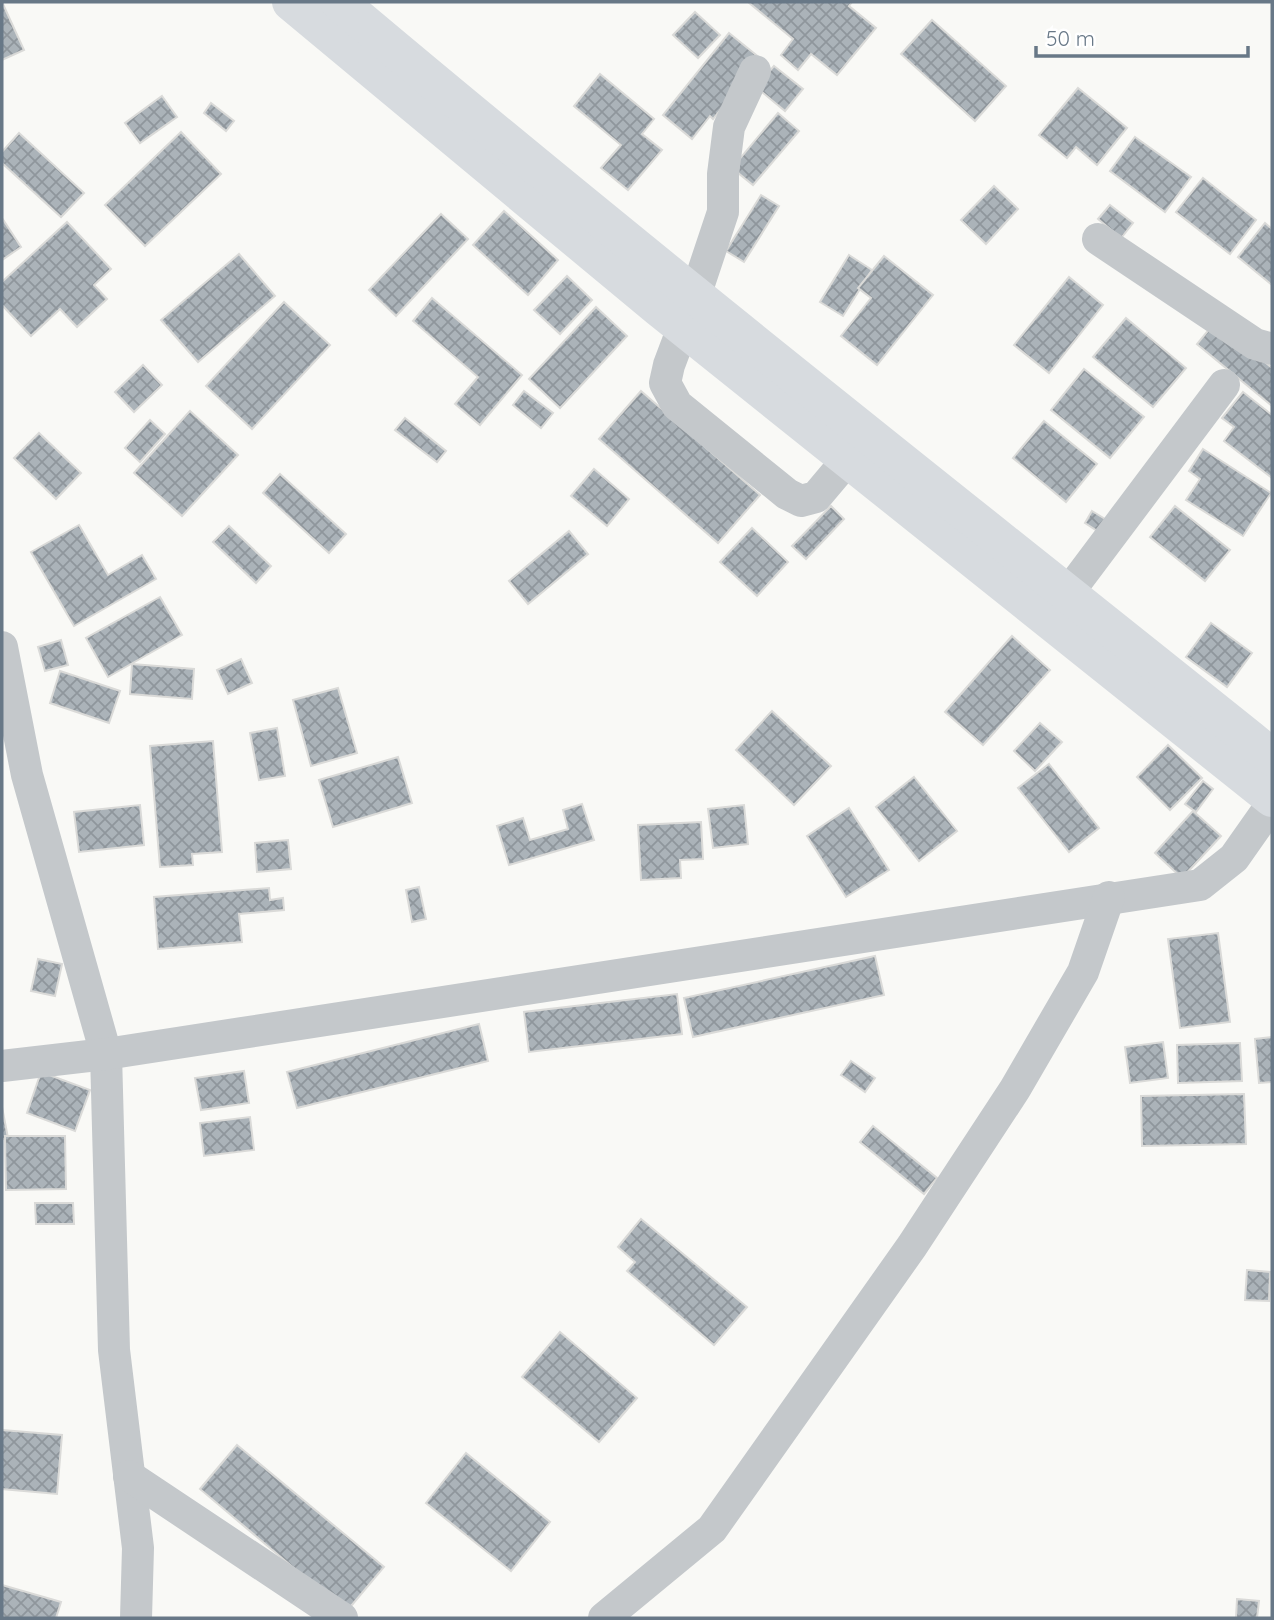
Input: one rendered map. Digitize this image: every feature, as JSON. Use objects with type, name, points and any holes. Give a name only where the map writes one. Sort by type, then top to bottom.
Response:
[{"type":"main road","points":[[291,2],[447,113],[689,311],[848,459],[1272,797]]},
{"type":"main road","points":[[339,2],[447,113]]},
{"type":"main road","points":[[689,311],[863,432],[1272,757]]},
{"type":"street","points":[[755,71],[729,127],[723,174],[723,212],[665,383],[677,405],[787,494],[801,501],[816,497],[848,459]]},
{"type":"street","points":[[1098,239],[1255,344],[1272,349]]},
{"type":"street","points":[[1068,593],[1224,385]]},
{"type":"street","points":[[2,648],[10,723],[106,1054],[114,1350],[138,1548],[136,1618]]},
{"type":"street","points":[[2,1066],[106,1054],[1200,885],[1234,858],[1272,804]]},
{"type":"street","points":[[604,1618],[611,1615],[712,1529],[912,1246],[1014,1089],[1083,972],[1109,897]]},
{"type":"street","points":[[129,1476],[342,1618]]},
{"type":"building","points":[[2,2],[24,50],[2,60]]},
{"type":"building","points":[[748,2],[852,2],[849,6],[876,28],[837,75],[811,54],[798,70],[781,55],[793,39]]},
{"type":"building","points":[[695,12],[720,35],[698,58],[673,35]]},
{"type":"building","points":[[932,20],[1006,86],[975,121],[901,54]]},
{"type":"building","points":[[729,33],[761,59],[713,119],[710,116],[692,139],[663,115]]},
{"type":"building","points":[[774,66],[803,89],[785,111],[756,87]]},
{"type":"building","points":[[600,74],[654,119],[642,134],[662,150],[628,190],[601,168],[621,145],[574,106]]},
{"type":"building","points":[[1078,88],[1127,128],[1097,165],[1076,147],[1067,158],[1039,135]]},
{"type":"building","points":[[162,96],[177,117],[140,143],[125,123]]},
{"type":"building","points":[[211,103],[234,121],[226,131],[204,113]]},
{"type":"building","points":[[778,113],[799,131],[753,185],[732,168]]},
{"type":"building","points":[[181,132],[221,174],[145,246],[105,205]]},
{"type":"building","points":[[19,133],[84,193],[61,217],[2,163],[2,152]]},
{"type":"building","points":[[1135,137],[1191,177],[1165,212],[1110,171]]},
{"type":"building","points":[[1203,178],[1256,220],[1230,254],[1176,212]]},
{"type":"building","points":[[994,186],[1018,209],[986,244],[961,220]]},
{"type":"building","points":[[761,195],[779,206],[744,262],[726,251]]},
{"type":"building","points":[[1110,205],[1133,223],[1121,238],[1098,219]]},
{"type":"building","points":[[504,211],[558,260],[528,295],[473,245]]},
{"type":"building","points":[[441,214],[468,239],[396,316],[369,290]]},
{"type":"building","points":[[2,218],[21,247],[2,260]]},
{"type":"building","points":[[67,222],[111,269],[94,285],[107,299],[77,327],[60,309],[31,336],[2,305],[2,282]]},
{"type":"building","points":[[1265,223],[1272,229],[1272,285],[1238,257]]},
{"type":"building","points":[[239,254],[275,296],[198,362],[161,320]]},
{"type":"building","points":[[849,255],[872,270],[843,316],[820,302]]},
{"type":"building","points":[[884,256],[933,295],[877,365],[841,336],[871,298],[858,288]]},
{"type":"building","points":[[567,276],[592,300],[560,334],[534,310]]},
{"type":"building","points":[[1069,277],[1103,305],[1049,373],[1014,345]]},
{"type":"building","points":[[432,298],[522,375],[480,425],[455,404],[478,377],[413,321]]},
{"type":"building","points":[[284,302],[330,345],[252,429],[206,386]]},
{"type":"building","points":[[596,307],[627,336],[560,408],[529,379]]},
{"type":"building","points":[[1126,318],[1186,368],[1153,407],[1093,357]]},
{"type":"building","points":[[1216,321],[1272,368],[1272,406],[1197,344]]},
{"type":"building","points":[[143,365],[162,385],[134,412],[115,392]]},
{"type":"building","points":[[1084,369],[1144,417],[1110,458],[1051,410]]},
{"type":"building","points":[[524,391],[553,413],[541,428],[513,405]]},
{"type":"building","points":[[641,391],[760,495],[718,543],[599,439]]},
{"type":"building","points":[[1243,392],[1272,415],[1272,478],[1224,441],[1234,427],[1222,418]]},
{"type":"building","points":[[190,411],[238,455],[182,516],[134,473]]},
{"type":"building","points":[[405,418],[446,451],[437,462],[395,430]]},
{"type":"building","points":[[150,420],[165,434],[140,462],[125,448]]},
{"type":"building","points":[[1044,421],[1097,464],[1066,502],[1013,458]]},
{"type":"building","points":[[39,433],[81,473],[56,499],[14,458]]},
{"type":"building","points":[[1203,449],[1271,493],[1243,536],[1186,500],[1200,479],[1189,471]]},
{"type":"building","points":[[594,469],[629,499],[607,526],[571,496]]},
{"type":"building","points":[[280,474],[346,534],[329,553],[263,493]]},
{"type":"building","points":[[831,506],[844,519],[806,559],[792,546]]},
{"type":"building","points":[[1175,506],[1230,550],[1205,581],[1150,537]]},
{"type":"building","points":[[1092,511],[1110,522],[1102,534],[1085,523]]},
{"type":"building","points":[[79,525],[108,575],[142,555],[156,579],[74,626],[31,552]]},
{"type":"building","points":[[229,526],[271,566],[256,583],[213,542]]},
{"type":"building","points":[[752,528],[788,562],[757,596],[720,562]]},
{"type":"building","points":[[569,531],[588,554],[528,604],[509,581]]},
{"type":"building","points":[[160,597],[182,635],[108,677],[86,638]]},
{"type":"building","points":[[1211,623],[1252,653],[1227,687],[1186,657]]},
{"type":"building","points":[[1012,636],[1050,670],[983,745],[945,712]]},
{"type":"building","points":[[61,640],[68,665],[45,671],[38,647]]},
{"type":"building","points":[[241,659],[252,683],[228,694],[217,670]]},
{"type":"building","points":[[132,664],[194,669],[192,699],[130,694]]},
{"type":"building","points":[[60,671],[120,691],[109,723],[50,703]]},
{"type":"building","points":[[338,688],[357,753],[311,766],[293,700]]},
{"type":"building","points":[[772,711],[831,766],[794,805],[736,750]]},
{"type":"building","points":[[1040,723],[1062,742],[1035,771],[1014,751]]},
{"type":"building","points":[[277,728],[285,776],[259,780],[250,733]]},
{"type":"building","points":[[213,741],[222,852],[192,854],[193,865],[160,867],[150,746]]},
{"type":"building","points":[[1168,745],[1202,778],[1170,810],[1137,777]]},
{"type":"building","points":[[398,757],[412,803],[333,827],[319,780]]},
{"type":"building","points":[[1049,764],[1099,828],[1069,852],[1018,788]]},
{"type":"building","points":[[914,777],[957,831],[919,861],[876,807]]},
{"type":"building","points":[[1203,781],[1213,789],[1196,812],[1185,804]]},
{"type":"building","points":[[582,804],[594,840],[509,865],[497,826],[523,818],[530,840],[568,829],[563,810]]},
{"type":"building","points":[[140,805],[144,845],[79,852],[74,812]]},
{"type":"building","points":[[744,805],[748,844],[713,848],[708,809]]},
{"type":"building","points":[[849,808],[889,870],[846,897],[807,836]]},
{"type":"building","points":[[1193,811],[1221,836],[1182,878],[1155,853]]},
{"type":"building","points":[[701,822],[703,859],[680,860],[681,878],[641,880],[638,825]]},
{"type":"building","points":[[288,840],[291,869],[257,872],[255,843]]},
{"type":"building","points":[[419,887],[426,919],[412,922],[406,890]]},
{"type":"building","points":[[269,888],[270,900],[283,898],[284,910],[239,914],[242,942],[158,949],[154,897]]},
{"type":"building","points":[[1218,933],[1230,1022],[1180,1028],[1168,939]]},
{"type":"building","points":[[875,956],[884,995],[693,1037],[684,998]]},
{"type":"building","points":[[38,959],[62,964],[55,996],[31,991]]},
{"type":"building","points":[[677,994],[682,1034],[529,1052],[524,1012]]},
{"type":"building","points":[[479,1024],[488,1061],[297,1108],[287,1072]]},
{"type":"building","points":[[1272,1037],[1272,1082],[1259,1083],[1255,1039]]},
{"type":"building","points":[[1163,1042],[1168,1078],[1130,1083],[1125,1047]]},
{"type":"building","points":[[1240,1043],[1242,1081],[1178,1083],[1177,1045]]},
{"type":"building","points":[[851,1061],[875,1078],[865,1092],[841,1075]]},
{"type":"building","points":[[244,1071],[249,1103],[201,1110],[195,1078]]},
{"type":"building","points":[[41,1072],[90,1090],[75,1131],[27,1113]]},
{"type":"building","points":[[1244,1094],[1246,1144],[1142,1146],[1141,1096]]},
{"type":"building","points":[[2,1107],[8,1138],[2,1139]]},
{"type":"building","points":[[250,1117],[254,1150],[204,1156],[200,1123]]},
{"type":"building","points":[[873,1126],[937,1178],[924,1194],[860,1142]]},
{"type":"building","points":[[5,1136],[65,1136],[66,1189],[6,1190]]},
{"type":"building","points":[[35,1203],[73,1203],[74,1224],[36,1224]]},
{"type":"building","points":[[641,1219],[747,1307],[714,1345],[627,1271],[635,1262],[618,1247]]},
{"type":"building","points":[[1247,1270],[1270,1272],[1269,1301],[1245,1300]]},
{"type":"building","points":[[560,1332],[637,1398],[599,1442],[522,1377]]},
{"type":"building","points":[[2,1430],[62,1435],[57,1494],[2,1489]]},
{"type":"building","points":[[237,1445],[384,1567],[346,1612],[200,1489]]},
{"type":"building","points":[[466,1453],[550,1522],[511,1571],[426,1503]]},
{"type":"building","points":[[2,1585],[61,1602],[56,1618],[2,1618]]},
{"type":"building","points":[[1237,1599],[1259,1601],[1257,1618],[1236,1618]]}]
